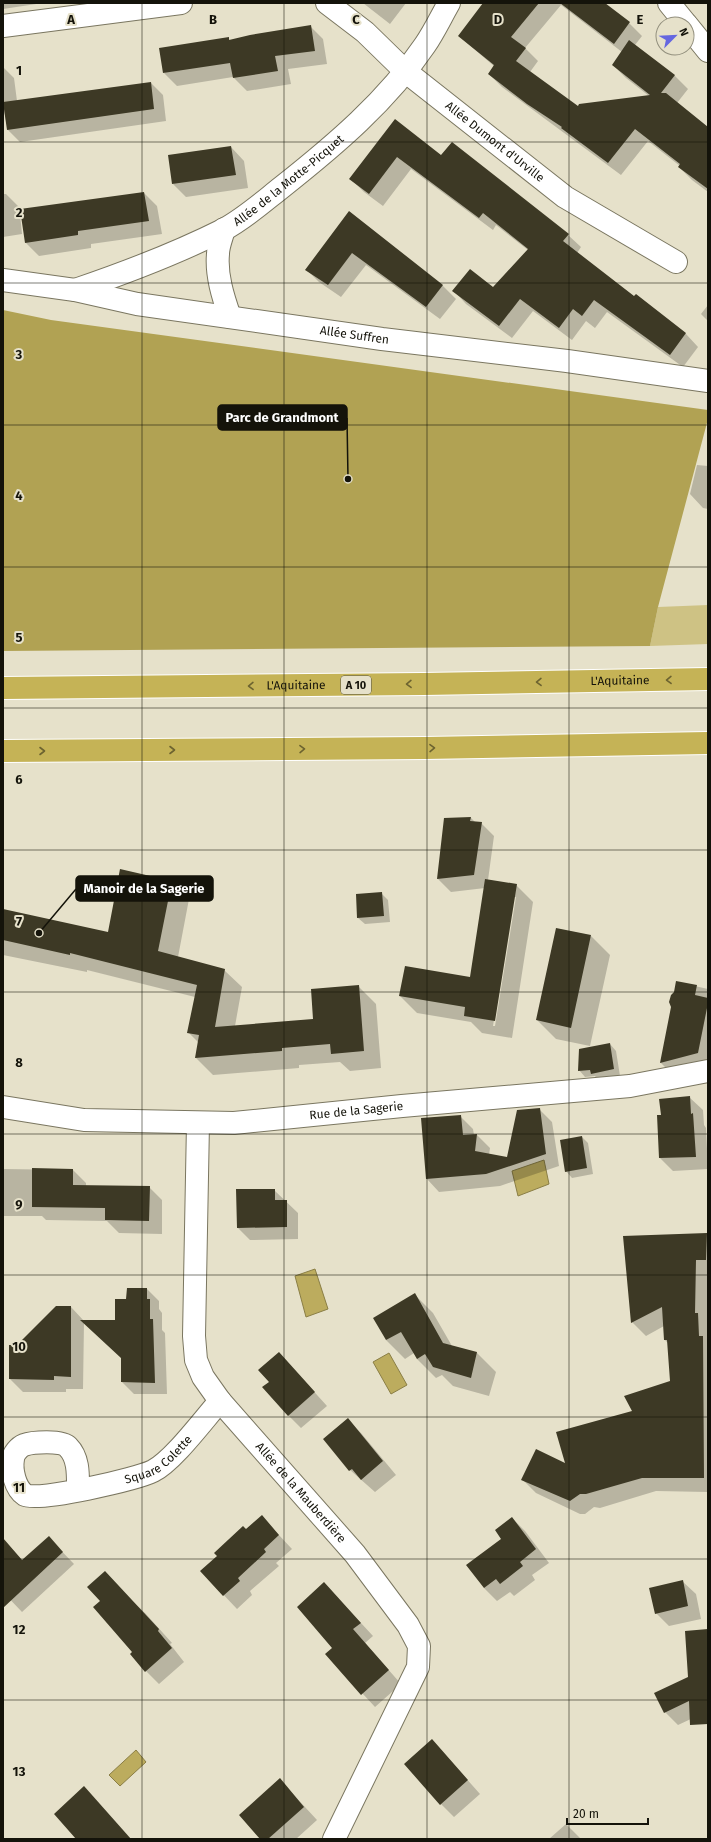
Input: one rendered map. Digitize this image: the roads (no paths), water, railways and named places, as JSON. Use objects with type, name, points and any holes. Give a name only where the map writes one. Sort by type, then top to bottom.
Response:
[{"type":"highway","name":"L'Aquitaine","points":[[3,688],[393,685],[708,680]]},
{"type":"highway","points":[[3,751],[386,748],[708,743]]},
{"type":"street","points":[[3,26],[181,3]]},
{"type":"street","name":"Allée Dumont d'Urville","points":[[327,3],[365,32],[405,71],[565,197],[676,262]]},
{"type":"street","name":"Allée de la Motte-Picquet","points":[[75,290],[130,271],[224,229],[241,218],[323,155],[377,105],[425,45],[449,3]]},
{"type":"street","points":[[669,3],[680,16]]},
{"type":"street","points":[[695,34],[708,51]]},
{"type":"street","points":[[224,229],[218,253],[219,272],[223,298],[230,317]]},
{"type":"street","name":"Allée Suffren","points":[[3,280],[75,290],[137,304],[382,339],[567,361],[708,381]]},
{"type":"street","name":"Rue de la Sagerie","points":[[3,1107],[51,1116],[84,1120],[234,1123],[402,1106],[630,1086],[708,1071]]},
{"type":"street","name":"Allée de la Mauberdière","points":[[198,1122],[194,1336],[196,1360],[203,1377],[220,1401],[355,1554],[408,1625],[419,1646],[418,1667],[334,1839]]},
{"type":"street","name":"Square Colette","points":[[78,1490],[115,1482],[153,1471],[172,1456],[220,1401]]},
{"type":"place","name":"Parc de Grandmont","points":[[348,479]]},
{"type":"place","name":"Manoir de la Sagerie","points":[[39,933]]}]
